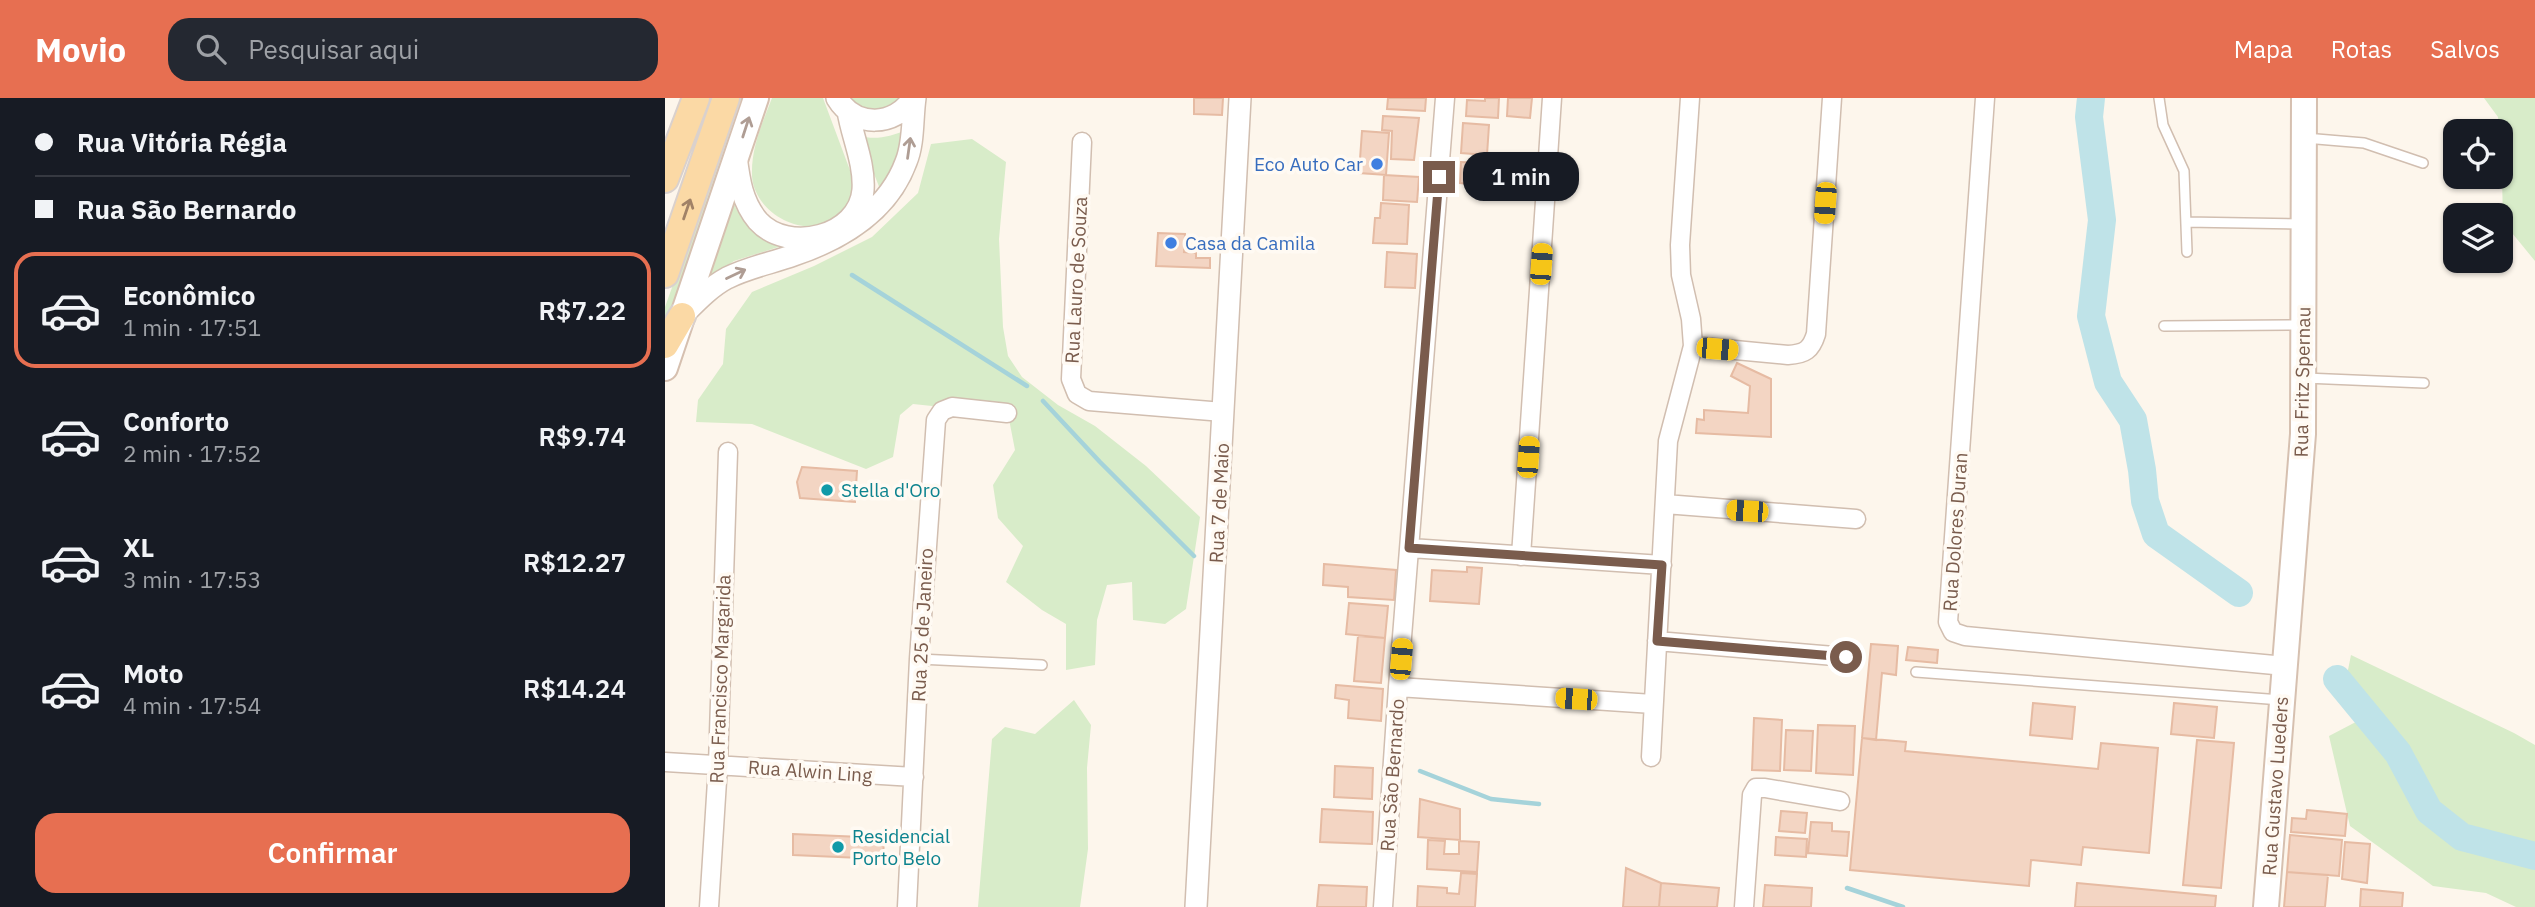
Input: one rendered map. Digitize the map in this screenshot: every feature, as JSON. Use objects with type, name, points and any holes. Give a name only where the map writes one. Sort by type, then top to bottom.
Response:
[{"type":"main road","points":[[665,179],[696,98]]},
{"type":"main road","points":[[665,274],[726,98]]},
{"type":"main road","points":[[665,368],[756,98]]},
{"type":"main road","name":"Rua Fritz Spernau","points":[[2285,666],[2303,434],[2304,98]]},
{"type":"main road","points":[[665,345],[682,316]]},
{"type":"main road","name":"Rua Gustavo Lueders","points":[[2266,907],[2285,666]]},
{"type":"street","points":[[842,105],[859,118],[886,120],[898,115],[914,98]]},
{"type":"street","points":[[682,316],[708,291],[726,279],[746,269],[820,246],[846,232],[869,214],[887,196],[908,159],[914,98]]},
{"type":"street","name":"Rua 7 de Maio","points":[[1196,907],[1240,98]]},
{"type":"street","name":"Rua São Bernardo","points":[[1383,907],[1445,98]]},
{"type":"street","points":[[1521,556],[1552,98]]},
{"type":"street","points":[[1651,757],[1668,441],[1693,346],[1691,319],[1681,275],[1680,245],[1689,98]]},
{"type":"street","points":[[1693,346],[1801,355],[1809,351],[1813,344],[1816,334],[1832,98]]},
{"type":"street","name":"Rua Dolores Duran","points":[[1985,98],[1948,622],[1953,632],[1965,636],[2285,666]]},
{"type":"street","points":[[736,156],[742,194],[759,223],[780,235],[803,239],[826,234],[843,224],[857,209],[863,192],[863,177],[842,105]]},
{"type":"street","name":"Rua Lauro de Souza","points":[[1082,142],[1071,379],[1077,394],[1089,401],[1223,412]]},
{"type":"street","name":"Rua 25 de Janeiro","points":[[908,907],[919,659],[936,420],[942,411],[952,407],[1007,413]]},
{"type":"street","name":"Rua Francisco Margarida","points":[[709,907],[718,765],[728,452]]},
{"type":"street","points":[[1665,504],[1856,519]]},
{"type":"street","points":[[1409,548],[1662,565]]},
{"type":"street","points":[[1657,641],[1846,657]]},
{"type":"street","points":[[1398,687],[1653,704]]},
{"type":"street","name":"Rua Alwin Ling","points":[[665,762],[914,778]]},
{"type":"street","points":[[1744,907],[1752,795],[1756,788],[1840,801]]},
{"type":"lane","points":[[2159,98],[2163,125],[2184,171],[2187,252]]},
{"type":"lane","points":[[2303,138],[2364,144],[2423,163]]},
{"type":"lane","points":[[2186,222],[2303,224]]},
{"type":"lane","points":[[2164,326],[2304,325]]},
{"type":"lane","points":[[2304,378],[2424,383]]},
{"type":"lane","points":[[919,659],[1042,665]]},
{"type":"lane","points":[[1916,672],[2282,700]]},
{"type":"green space","points":[[740,98],[747,98],[665,328],[665,307]]},
{"type":"green space","points":[[772,98],[823,98],[854,181],[852,202],[839,216],[824,224],[797,225],[783,219],[771,212],[755,189],[752,176],[753,156]]},
{"type":"green space","points":[[845,98],[904,98],[890,110],[868,113]]},
{"type":"green space","points":[[2484,98],[2535,98],[2535,261],[2513,234],[2513,203],[2503,203],[2502,189],[2513,189],[2513,119],[2498,117]]},
{"type":"green space","points":[[906,130],[906,146],[880,189],[859,136],[883,137]]},
{"type":"green space","points":[[972,139],[1006,162],[999,239],[1003,327],[1008,356],[1022,377],[1058,405],[1095,426],[1146,466],[1200,517],[1186,609],[1165,624],[1133,620],[1132,582],[1107,585],[1097,620],[1095,665],[1066,670],[1066,624],[1042,610],[1006,582],[1023,546],[998,518],[993,485],[1015,450],[1008,414],[913,404],[900,415],[893,457],[866,469],[752,424],[696,422],[698,400],[723,364],[726,329],[752,292],[814,266],[872,237],[918,193],[931,144]]},
{"type":"green space","points":[[731,199],[753,231],[768,238],[791,243],[734,261],[699,285]]},
{"type":"green space","points":[[2351,655],[2535,745],[2535,907],[2516,907],[2486,893],[2433,886],[2350,826],[2329,736],[2373,713],[2346,680]]},
{"type":"green space","points":[[1074,700],[1091,725],[1087,768],[1088,849],[1080,907],[978,907],[992,739],[1005,727],[1035,734]]},
{"type":"building","points":[[1194,98],[1223,98],[1222,115],[1194,114]]},
{"type":"building","points":[[1388,98],[1426,98],[1425,111],[1387,109]]},
{"type":"building","points":[[1485,98],[1499,98],[1498,118],[1466,116],[1467,100],[1485,101]]},
{"type":"building","points":[[1508,98],[1532,98],[1530,118],[1507,116]]},
{"type":"building","points":[[1383,116],[1419,118],[1414,160],[1391,159],[1392,131],[1382,130]]},
{"type":"building","points":[[1463,123],[1489,125],[1487,155],[1461,153]]},
{"type":"building","points":[[1362,131],[1389,133],[1386,175],[1359,173]]},
{"type":"building","points":[[1461,162],[1494,164],[1492,194],[1471,193],[1471,184],[1460,183]]},
{"type":"building","points":[[1384,175],[1419,177],[1417,202],[1383,200]]},
{"type":"building","points":[[1381,203],[1409,205],[1407,244],[1373,243],[1375,218],[1380,218]]},
{"type":"building","name":"Casa da Camila","points":[[1158,233],[1185,234],[1184,252],[1196,253],[1196,258],[1210,258],[1210,268],[1156,266]]},
{"type":"building","points":[[1387,252],[1417,254],[1415,288],[1385,287]]},
{"type":"building","points":[[1737,363],[1771,379],[1771,437],[1696,433],[1697,419],[1704,420],[1704,410],[1748,413],[1750,386],[1731,376]]},
{"type":"building","name":"Stella d'Oro","points":[[802,467],[857,471],[855,502],[800,498],[797,482]]},
{"type":"building","points":[[1324,564],[1396,570],[1394,600],[1348,597],[1348,587],[1323,585]]},
{"type":"building","points":[[1467,567],[1482,568],[1479,604],[1430,601],[1432,570],[1467,572]]},
{"type":"building","points":[[1349,603],[1388,606],[1385,638],[1346,634]]},
{"type":"building","points":[[1358,636],[1385,638],[1381,683],[1354,681]]},
{"type":"building","points":[[1871,644],[1898,646],[1896,675],[1882,673],[1876,740],[1862,738]]},
{"type":"building","points":[[1908,647],[1938,650],[1937,663],[1906,660]]},
{"type":"building","points":[[1336,685],[1383,689],[1381,721],[1348,718],[1349,700],[1335,698]]},
{"type":"building","points":[[2033,703],[2075,707],[2072,739],[2030,735]]},
{"type":"building","points":[[2174,703],[2217,707],[2214,738],[2171,734]]},
{"type":"building","points":[[1754,718],[1782,720],[1780,771],[1752,770]]},
{"type":"building","points":[[1818,725],[1855,726],[1853,775],[1816,773]]},
{"type":"building","points":[[1786,730],[1813,731],[1811,771],[1784,770]]},
{"type":"building","points":[[1862,738],[1906,742],[1905,751],[2098,769],[2101,743],[2158,748],[2149,853],[2083,847],[2081,865],[2031,860],[2029,886],[1850,870]]},
{"type":"building","points":[[2197,740],[2234,743],[2221,888],[2183,885]]},
{"type":"building","points":[[1335,766],[1373,768],[1372,799],[1334,797]]},
{"type":"building","points":[[1420,799],[1460,809],[1460,840],[1418,837]]},
{"type":"building","points":[[1322,809],[1373,812],[1372,844],[1320,842]]},
{"type":"building","points":[[2307,810],[2347,814],[2345,836],[2291,832],[2292,818],[2306,819]]},
{"type":"building","points":[[1781,811],[1807,813],[1805,833],[1779,831]]},
{"type":"building","points":[[1811,822],[1832,823],[1832,831],[1849,832],[1847,856],[1808,853]]},
{"type":"building","name":"Residencial Porto Belo","points":[[793,834],[884,838],[883,859],[793,855]]},
{"type":"building","points":[[2290,835],[2342,840],[2339,876],[2287,872]]},
{"type":"building","points":[[1776,837],[1807,839],[1806,857],[1775,855]]},
{"type":"building","points":[[1428,840],[1445,841],[1444,854],[1459,854],[1459,841],[1479,842],[1477,872],[1427,869]]},
{"type":"building","points":[[2345,842],[2370,844],[2367,883],[2342,879]]},
{"type":"building","points":[[1626,868],[1661,883],[1659,907],[1623,907]]},
{"type":"building","points":[[2287,872],[2328,875],[2325,907],[2284,907]]},
{"type":"building","points":[[1461,873],[1477,874],[1475,907],[1417,907],[1418,886],[1447,888],[1447,893],[1459,894]]},
{"type":"building","points":[[1661,883],[1719,888],[1717,907],[1659,907]]},
{"type":"building","points":[[2077,883],[2216,896],[2215,907],[2075,907]]},
{"type":"building","points":[[1319,885],[1367,887],[1366,907],[1317,907]]},
{"type":"building","points":[[1765,885],[1812,888],[1811,907],[1763,907]]},
{"type":"building","points":[[2361,889],[2403,893],[2402,907],[2360,907]]},
{"type":"waterway","points":[[2091,98],[2089,117],[2102,220],[2091,316],[2108,382],[2133,420],[2145,501],[2156,534],[2239,593]]},
{"type":"waterway","points":[[852,275],[1027,386]]},
{"type":"waterway","points":[[1043,401],[1194,556]]},
{"type":"waterway","points":[[2337,679],[2398,753],[2429,811],[2462,837],[2535,856]]},
{"type":"waterway","points":[[1420,771],[1491,799],[1539,804]]},
{"type":"waterway","points":[[1847,888],[1903,907]]},
{"type":"place","name":"Eco Auto Car","points":[[1377,164]]},
{"type":"place","name":"Casa da Camila","points":[[1171,243]]},
{"type":"place","name":"Stella d'Oro","points":[[827,490]]},
{"type":"place","name":"Residencial Porto Belo","points":[[838,847]]},
{"type":"route","points":[[1439,177],[1409,548],[1662,565],[1657,641],[1846,657]]}]
